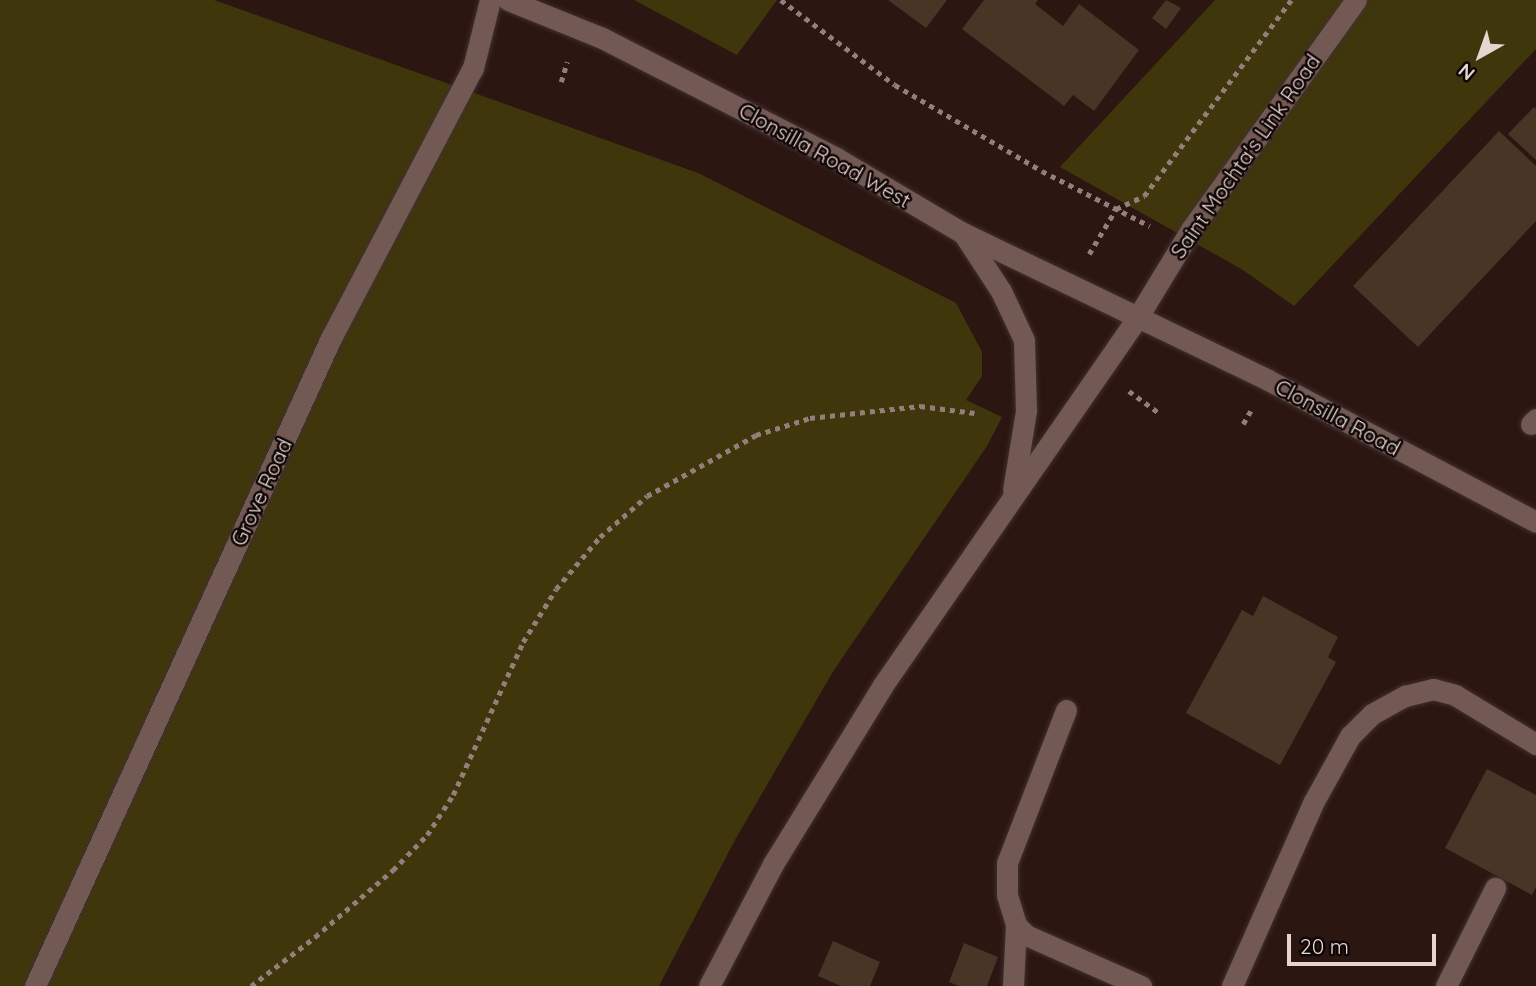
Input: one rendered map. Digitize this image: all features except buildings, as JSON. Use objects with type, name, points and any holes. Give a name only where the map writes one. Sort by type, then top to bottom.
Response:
[{"type":"street","name":"Grove Road","points":[[35,986],[331,338],[473,68],[490,0]]},
{"type":"street","name":"Clonsilla Road West","points":[[508,0],[602,38],[836,158],[963,233],[1139,315]]},
{"type":"street","name":"Saint Mochta's Link Road","points":[[709,986],[773,864],[864,714],[1139,315],[1192,228],[1356,0]]},
{"type":"street","points":[[963,233],[1001,291],[1024,340],[1026,411],[1012,497]]},
{"type":"street","name":"Clonsilla Road","points":[[1139,315],[1289,390],[1536,522]]},
{"type":"street","points":[[1232,986],[1313,803],[1350,736],[1372,714],[1405,696],[1433,689],[1455,695],[1536,744]]},
{"type":"street","points":[[1013,986],[1016,925],[1007,895],[1007,863],[1066,710]]},
{"type":"street","points":[[1446,986],[1495,888]]},
{"type":"street","points":[[1016,925],[1026,935],[1141,986]]},
{"type":"path","points":[[781,0],[895,85],[1042,171],[1116,209]]},
{"type":"path","points":[[1071,284],[1116,209],[1144,196],[1291,0]]},
{"type":"path","points":[[251,986],[325,929],[393,870],[427,835],[453,795],[523,642],[556,589],[600,537],[647,496],[756,435],[810,418],[920,406],[975,413]]},
{"type":"shaded area","points":[[0,0],[214,0],[698,173],[956,303],[982,352],[982,376],[966,400],[1002,417],[987,446],[834,670],[736,838],[659,986],[0,986]]},
{"type":"shaded area","points":[[634,0],[777,0],[737,55]]},
{"type":"shaded area","points":[[1215,0],[1536,0],[1536,49],[1294,306],[1243,270],[1060,167]]}]
